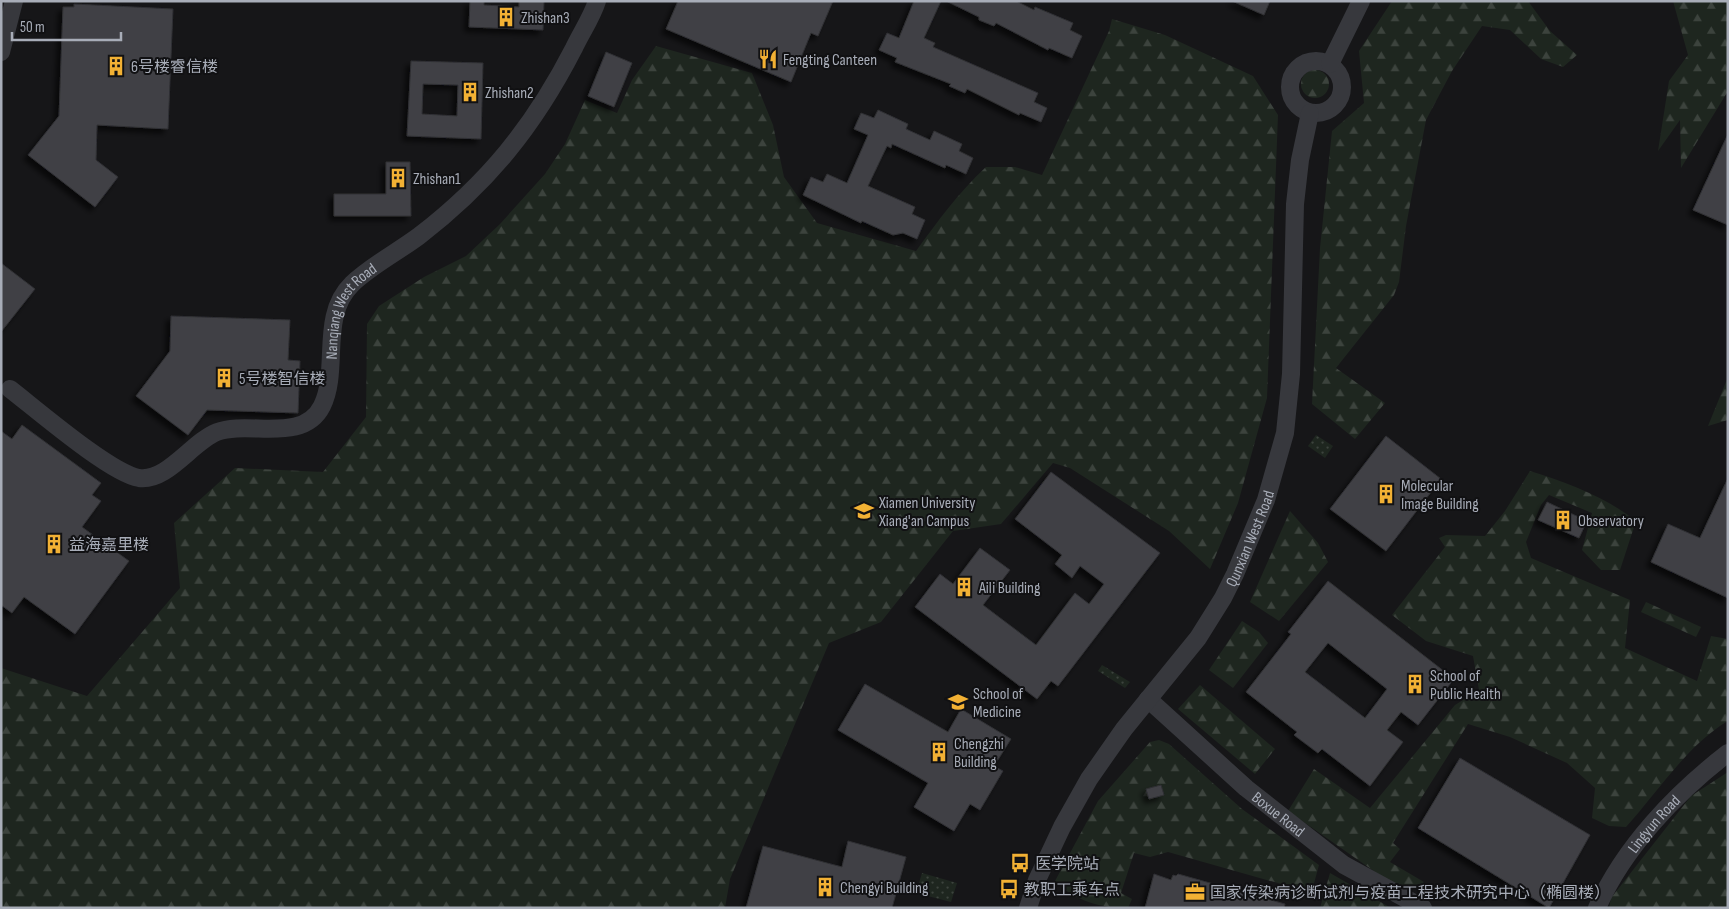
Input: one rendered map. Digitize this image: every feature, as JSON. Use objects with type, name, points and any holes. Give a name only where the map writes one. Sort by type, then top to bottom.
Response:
[{"type":"street","points":[[1,52],[14,1]]},
{"type":"street","name":"Nanqiang West Road","points":[[10,389],[117,470],[140,478],[159,475],[216,432],[232,429],[295,427],[310,421],[322,407],[328,389],[336,314],[341,299],[352,284],[420,235],[467,195],[498,164],[540,110],[597,1]]},
{"type":"street","points":[[1330,64],[1361,1]]},
{"type":"street","points":[[1319,60],[1330,64],[1340,77],[1342,85],[1338,100],[1326,111],[1310,113],[1295,104],[1289,88],[1290,79],[1294,72],[1307,62],[1319,60]]},
{"type":"street","name":"Qunxian West Road","points":[[1028,908],[1038,880],[1062,827],[1089,779],[1124,728],[1198,638],[1236,574],[1266,500],[1286,432],[1291,374],[1295,204],[1300,160],[1310,113]]},
{"type":"street","name":"Boxue Road","points":[[1148,699],[1246,788],[1344,865],[1423,908]]},
{"type":"street","name":"Lingyun Road","points":[[1597,908],[1641,836],[1698,776],[1728,752]]},
{"type":"green space","points":[[1392,1],[1528,1],[1550,31],[1577,55],[1563,67],[1541,59],[1510,30],[1482,26],[1452,71],[1426,120],[1406,226],[1399,282],[1394,295],[1336,368],[1385,403],[1355,439],[1312,404],[1320,248],[1332,131],[1364,103],[1359,51]]},
{"type":"green space","points":[[1673,1],[1728,1],[1728,91],[1681,168],[1680,120],[1658,151],[1669,81],[1688,55]]},
{"type":"green space","points":[[1112,19],[1165,35],[1253,76],[1278,115],[1267,398],[1238,503],[1210,569],[1169,531],[1070,468],[1053,463],[1001,524],[953,531],[881,622],[829,643],[730,879],[725,908],[1,908],[1,668],[87,696],[180,588],[174,523],[235,468],[323,472],[366,417],[367,324],[379,306],[424,277],[466,256],[500,224],[545,174],[565,144],[585,100],[617,113],[632,80],[656,46],[752,73],[773,125],[784,177],[817,223],[916,251],[957,197],[986,167],[1015,167],[1042,175],[1109,31]]},
{"type":"green space","points":[[1315,70],[1325,74],[1329,84],[1325,94],[1315,98],[1305,94],[1301,84],[1305,74]]},
{"type":"green space","points":[[1728,377],[1728,420],[1708,426]]},
{"type":"green space","points":[[1316,435],[1333,446],[1325,458],[1308,446]]},
{"type":"green space","points":[[1530,471],[1558,480],[1598,497],[1636,521],[1620,570],[1601,570],[1582,550],[1592,513],[1549,495],[1541,505],[1526,542],[1531,558],[1630,600],[1625,648],[1697,681],[1711,636],[1728,639],[1728,721],[1713,731],[1686,756],[1626,827],[1609,826],[1592,818],[1595,788],[1567,763],[1510,737],[1468,724],[1393,843],[1400,849],[1390,862],[1424,882],[1420,888],[1401,890],[1288,811],[1314,769],[1370,808],[1455,705],[1479,690],[1473,656],[1426,641],[1392,615],[1445,547],[1439,538],[1446,535],[1485,536],[1505,511]]},
{"type":"green space","points":[[1290,511],[1318,543],[1328,562],[1279,621],[1250,602]]},
{"type":"green space","points":[[1646,602],[1701,627],[1696,637],[1641,612]]},
{"type":"green space","points":[[1242,621],[1259,632],[1268,643],[1233,688],[1209,670]]},
{"type":"green space","points":[[1102,665],[1130,682],[1125,688],[1098,671]]},
{"type":"green space","points":[[1200,685],[1275,749],[1255,774],[1178,709]]},
{"type":"green space","points":[[1159,740],[1169,744],[1242,809],[1319,865],[1313,887],[1306,891],[1168,852],[1150,857],[1134,853],[1121,893],[1132,899],[1128,908],[1108,907],[1088,902],[1071,894],[1055,881],[1098,801],[1150,742]]},
{"type":"green space","points":[[1728,772],[1728,908],[1609,908],[1611,898],[1691,796]]},
{"type":"green space","points":[[922,873],[957,883],[951,902],[916,893]]},
{"type":"green space","points":[[1330,873],[1391,908],[1320,908]]},
{"type":"building","name":"Zhishan3","points":[[470,1],[484,1],[484,5],[519,7],[519,1],[544,1],[543,30],[469,27]]},
{"type":"building","name":"Fengting Canteen","points":[[678,1],[833,1],[818,36],[811,33],[791,82],[666,29]]},
{"type":"building","points":[[914,1],[941,1],[924,38],[935,43],[933,47],[1038,93],[1034,102],[1047,108],[1041,122],[1020,113],[1019,115],[967,89],[965,93],[949,86],[951,84],[895,62],[897,58],[879,50],[887,33],[899,38]]},
{"type":"building","points":[[946,1],[1016,1],[1034,10],[1035,7],[1073,23],[1070,30],[1082,36],[1072,58],[1049,48],[1048,50],[996,23],[994,26],[979,20],[979,17]]},
{"type":"building","points":[[1232,1],[1270,1],[1264,15]]},
{"type":"building","name":"6号楼睿信楼","points":[[74,4],[173,9],[168,129],[97,125],[96,160],[118,177],[95,207],[28,155],[59,116],[63,7],[74,7]]},
{"type":"building","points":[[606,52],[632,63],[614,107],[588,96]]},
{"type":"building","name":"Zhishan2","points":[[411,61],[483,63],[481,139],[407,136]],"holes":[[[423,84],[458,85],[457,116],[422,114]]]},
{"type":"building","points":[[878,110],[908,124],[906,129],[930,140],[934,131],[962,144],[959,151],[973,158],[966,174],[946,165],[945,168],[892,144],[891,148],[887,146],[868,186],[915,207],[912,214],[925,220],[917,239],[903,233],[893,235],[862,221],[861,223],[803,195],[811,177],[823,182],[827,174],[847,183],[868,135],[854,129],[861,113],[874,118]]},
{"type":"building","points":[[1728,134],[1728,225],[1693,210]]},
{"type":"building","name":"Zhishan1","points":[[386,162],[410,162],[411,216],[334,216],[334,194],[386,194]]},
{"type":"building","points":[[1,263],[35,289],[1,332]]},
{"type":"building","name":"5号楼智信楼","points":[[171,316],[290,320],[288,360],[300,361],[298,413],[207,410],[188,435],[136,396],[170,351]]},
{"type":"building","name":"益海嘉里楼","points":[[22,425],[101,483],[92,495],[101,501],[82,527],[129,561],[75,634],[24,597],[12,613],[1,605],[1,431],[12,439]]},
{"type":"building","name":"Molecular Image Building","points":[[1386,436],[1441,479],[1386,551],[1330,509]]},
{"type":"building","name":"Aili Building","points":[[1051,472],[1160,553],[1058,686],[1051,681],[1037,699],[915,607],[940,574],[953,584],[980,548],[1010,570],[983,605],[1036,645],[1075,593],[1089,604],[1104,584],[1080,566],[1072,578],[1055,564],[1062,555],[1015,519]]},
{"type":"building","points":[[1728,478],[1728,598],[1651,562],[1668,524],[1700,538]]},
{"type":"building","name":"Observatory","points":[[1547,502],[1587,521],[1579,538],[1538,520]]},
{"type":"building","name":"School of Public Health","points":[[1328,581],[1454,679],[1418,725],[1401,712],[1387,730],[1403,742],[1370,786],[1322,749],[1318,753],[1294,735],[1297,732],[1246,692],[1291,634],[1288,632]],"holes":[[[1328,643],[1387,689],[1365,718],[1305,672]]]},
{"type":"building","name":"Chengzhi Building","points":[[865,684],[948,732],[961,709],[1011,739],[994,766],[1003,771],[980,810],[970,804],[954,831],[914,807],[928,783],[838,730]]},
{"type":"building","points":[[1460,758],[1590,835],[1549,908],[1418,828]]},
{"type":"building","points":[[1161,785],[1164,795],[1149,799],[1146,789]]},
{"type":"building","name":"Chengyi Building","points":[[848,841],[906,857],[892,908],[746,908],[763,846],[842,867]]},
{"type":"building","name":"国家传染病诊断试剂与疫苗工程技术研究中心（椭圆楼）","points":[[1154,874],[1171,880],[1173,875],[1176,876],[1178,874],[1285,904],[1284,908],[1145,908]]},
{"type":"place","name":"Zhishan3","points":[[506,17]]},
{"type":"place","name":"Fengting Canteen","points":[[768,59]]},
{"type":"place","name":"6号楼睿信楼","points":[[116,66]]},
{"type":"place","name":"Zhishan2","points":[[470,92]]},
{"type":"place","name":"Zhishan1","points":[[398,178]]},
{"type":"place","name":"5号楼智信楼","points":[[224,378]]},
{"type":"place","name":"Molecular Image Building","points":[[1386,494]]},
{"type":"place","name":"Xiamen University Xiang'an Campus","points":[[864,511]]},
{"type":"place","name":"Observatory","points":[[1563,520]]},
{"type":"place","name":"益海嘉里楼","points":[[54,544]]},
{"type":"place","name":"Aili Building","points":[[964,587]]},
{"type":"place","name":"School of Public Health","points":[[1415,684]]},
{"type":"place","name":"School of Medicine","points":[[958,702]]},
{"type":"place","name":"Chengzhi Building","points":[[939,752]]},
{"type":"place","name":"医学院站","points":[[1020,863]]},
{"type":"place","name":"Chengyi Building","points":[[825,887]]},
{"type":"place","name":"教职工乘车点","points":[[1009,889]]},
{"type":"place","name":"国家传染病诊断试剂与疫苗工程技术研究中心（椭圆楼）","points":[[1195,892]]}]
